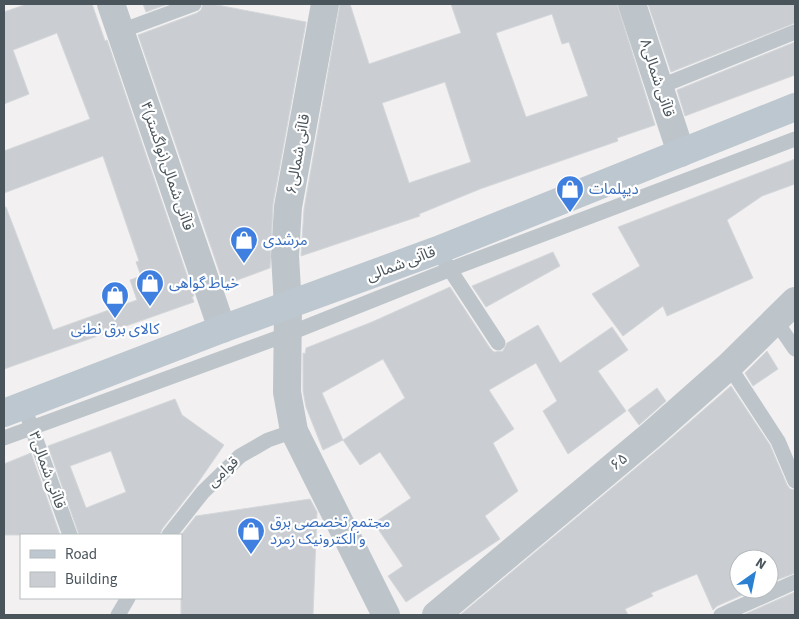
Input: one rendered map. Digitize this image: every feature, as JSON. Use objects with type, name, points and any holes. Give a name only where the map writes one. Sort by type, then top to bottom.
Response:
[{"type":"main road","name":"قاآنی شمالی","points":[[20,415],[222,329],[288,306],[444,260],[681,153],[795,108]]},
{"type":"street","name":"۴قاآنی شمالی(نواگستر)","points":[[111,4],[222,329]]},
{"type":"street","name":"قاآنی شمالی۶","points":[[326,4],[288,206],[285,256],[288,306],[287,392],[294,431],[386,615]]},
{"type":"street","name":"قاآنی شمالی۸","points":[[632,4],[681,153]]},
{"type":"street","name":"۶۵","points":[[436,615],[614,466],[729,366],[795,301]]},
{"type":"lane","points":[[121,31],[194,4]]},
{"type":"lane","points":[[659,86],[795,32]]},
{"type":"lane","points":[[4,438],[20,415],[288,334],[444,260],[795,139]]},
{"type":"lane","points":[[444,260],[498,343]]},
{"type":"lane","points":[[775,320],[795,349]]},
{"type":"lane","points":[[729,366],[778,441],[795,481]]},
{"type":"lane","name":"قاآنی شمالی۳","points":[[20,415],[70,534]]},
{"type":"lane","name":"قوامی","points":[[171,534],[203,492],[240,456],[268,440],[294,431]]},
{"type":"lane","points":[[721,615],[795,582]]},
{"type":"lane","points":[[118,615],[127,599]]},
{"type":"building","points":[[27,4],[92,4],[105,41],[107,40],[194,296],[192,297],[194,302],[4,369],[4,207],[6,207],[53,330],[137,300],[130,280],[141,276],[136,262],[139,261],[103,156],[4,193],[4,151],[90,119],[57,33],[13,50],[29,94],[4,104],[4,12]]},
{"type":"building","points":[[143,4],[168,4],[146,12]]},
{"type":"building","points":[[203,4],[212,4],[306,22],[273,204],[270,268],[224,285],[138,35],[197,13],[201,10]]},
{"type":"building","points":[[340,4],[350,4],[369,64],[461,33],[451,4],[617,4],[655,125],[617,138],[618,141],[480,189],[419,214],[420,216],[301,256],[304,209]],"holes":[[[552,14],[562,44],[569,42],[588,96],[526,117],[496,33]],[[445,82],[471,162],[409,183],[382,103]]]},
{"type":"building","points":[[648,4],[795,4],[795,23],[671,72]]},
{"type":"building","points":[[795,42],[795,75],[685,116],[677,90]]},
{"type":"building","points":[[795,159],[795,184],[762,196],[727,220],[753,278],[667,316],[663,306],[623,336],[592,294],[640,266],[618,227]]},
{"type":"building","points":[[553,252],[560,266],[486,307],[472,286]]},
{"type":"building","points":[[450,287],[494,352],[503,351],[507,343],[538,325],[560,363],[612,327],[628,350],[598,371],[626,411],[568,454],[543,411],[557,401],[536,363],[489,390],[514,429],[493,443],[518,491],[485,516],[500,539],[406,602],[388,576],[403,566],[374,523],[411,498],[380,452],[360,465],[343,440],[323,450],[306,407],[303,391],[303,353],[305,354],[306,348],[372,322]],"holes":[[[383,359],[405,398],[343,440],[322,393]]]},
{"type":"building","points":[[767,351],[778,369],[753,386],[745,373]]},
{"type":"building","points":[[731,386],[770,445],[787,485],[790,489],[795,490],[795,573],[779,579],[779,549],[729,549],[729,599],[733,599],[717,606],[713,610],[697,574],[651,593],[653,596],[625,609],[628,615],[460,615]]},
{"type":"building","points":[[657,388],[666,401],[639,425],[628,410]]},
{"type":"building","points":[[175,399],[182,415],[224,445],[195,487],[162,529],[160,534],[79,534],[48,446]],"holes":[[[111,451],[126,492],[86,508],[70,466]]]},
{"type":"building","points":[[31,453],[60,534],[4,535],[4,464]]},
{"type":"building","name":"مجتمع تخصصی برق و الکترونیک زمرد","points":[[310,499],[317,512],[313,615],[181,615],[182,534],[196,516]]},
{"type":"building","points":[[795,592],[795,615],[743,615]]},
{"type":"place","name":"دیپلمات","points":[[570,213]]},
{"type":"place","name":"مرشدی","points":[[244,264]]},
{"type":"place","name":"خیاط گواهی","points":[[150,307]]},
{"type":"place","name":"کالای برق نطنی","points":[[115,319]]},
{"type":"place","name":"مجتمع تخصصی برق و الکترونیک زمرد","points":[[251,555]]}]
